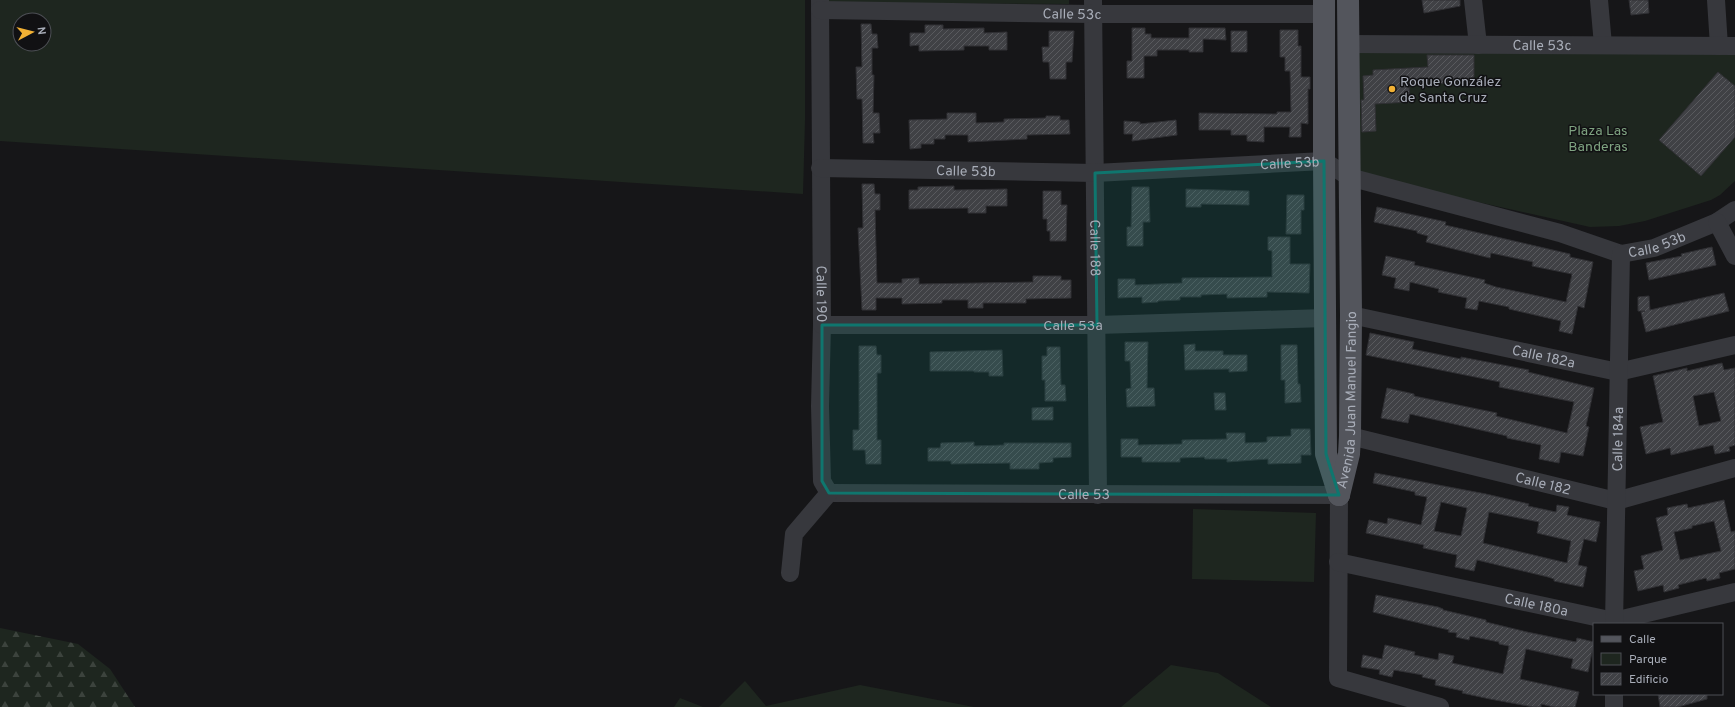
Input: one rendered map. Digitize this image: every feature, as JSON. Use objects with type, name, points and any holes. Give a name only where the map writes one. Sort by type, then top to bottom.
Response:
[{"type":"main road","name":"Avenida Juan Manuel Fangio","points":[[1339,495],[1349,454],[1350,436],[1351,315],[1348,0]]},
{"type":"main road","name":"Avenida Juan Manuel Fangio","points":[[1324,7],[1326,454],[1339,495]]},
{"type":"street","points":[[1474,0],[1478,45]]},
{"type":"street","points":[[1599,0],[1603,45]]},
{"type":"street","points":[[1716,0],[1727,46]]},
{"type":"street","name":"Calle 53c","points":[[820,5],[1324,7]]},
{"type":"street","name":"Calle 190","points":[[820,5],[822,325],[820,406],[822,481],[828,494]]},
{"type":"street","name":"Calle 188","points":[[1092,7],[1098,495]]},
{"type":"street","name":"Calle 53c","points":[[1349,44],[1727,46]]},
{"type":"street","name":"Calle 53b","points":[[820,168],[1095,173],[1324,161],[1349,177],[1560,233],[1621,254],[1654,248],[1717,222],[1735,210]]},
{"type":"street","points":[[1717,222],[1735,256]]},
{"type":"street","name":"Calle 184a","points":[[1614,622],[1621,254]]},
{"type":"street","name":"Calle 182a","points":[[1351,315],[1618,372],[1735,345]]},
{"type":"street","name":"Calle 53a","points":[[822,325],[1097,325],[1325,318]]},
{"type":"street","name":"Calle 182","points":[[1350,436],[1616,501],[1735,468]]},
{"type":"street","points":[[790,573],[794,534],[828,494]]},
{"type":"street","name":"Calle 53","points":[[828,494],[1339,495]]},
{"type":"street","points":[[1339,495],[1338,678],[1440,707]]},
{"type":"street","name":"Calle 180a","points":[[1338,562],[1614,622],[1735,592]]},
{"type":"street","points":[[1614,695],[1614,707]]},
{"type":"highlighted area","points":[[1324,161],[1326,454],[1339,495],[829,493],[822,481],[822,325],[1097,325],[1095,173]]},
{"type":"green space","points":[[0,0],[805,0],[805,120],[803,194],[0,141]]},
{"type":"green space","points":[[828,0],[1069,0],[1069,4],[828,3]]},
{"type":"green space","name":"Plaza Las Banderas","points":[[1351,48],[1735,51],[1735,181],[1720,195],[1711,200],[1645,221],[1619,226],[1590,227],[1352,174]]},
{"type":"green space","points":[[1193,509],[1316,513],[1314,582],[1192,579]]},
{"type":"green space","points":[[0,628],[78,644],[110,669],[135,707],[0,707]]},
{"type":"green space","points":[[1171,665],[1218,673],[1271,707],[1121,707]]},
{"type":"green space","points":[[745,681],[766,706],[860,685],[974,707],[719,707]]},
{"type":"green space","points":[[680,698],[703,707],[674,707]]},
{"type":"building","points":[[1422,0],[1460,0],[1460,6],[1424,13]]},
{"type":"building","points":[[1629,0],[1648,0],[1649,13],[1631,15]]},
{"type":"building","points":[[861,24],[871,24],[872,34],[877,34],[878,48],[872,48],[872,75],[874,75],[873,113],[879,113],[880,133],[873,133],[874,143],[863,143],[862,99],[857,99],[856,67],[862,67]]},
{"type":"building","points":[[925,25],[943,25],[943,29],[984,28],[984,33],[1007,32],[1007,50],[989,50],[989,46],[964,46],[964,50],[919,51],[919,45],[910,46],[910,33],[925,33]]},
{"type":"building","points":[[1132,28],[1145,28],[1145,34],[1151,34],[1151,38],[1189,38],[1189,28],[1225,28],[1226,40],[1203,39],[1203,52],[1189,52],[1189,50],[1157,50],[1157,56],[1144,56],[1144,78],[1127,78],[1127,61],[1132,61]]},
{"type":"building","points":[[1280,30],[1298,30],[1298,46],[1301,46],[1301,77],[1310,77],[1310,89],[1308,89],[1308,124],[1301,123],[1301,137],[1289,137],[1290,127],[1264,127],[1264,142],[1247,141],[1247,135],[1231,135],[1231,130],[1199,130],[1199,113],[1277,114],[1277,112],[1291,112],[1290,71],[1285,71],[1285,57],[1280,57]]},
{"type":"building","points":[[1049,31],[1074,31],[1072,62],[1066,62],[1066,79],[1050,79],[1049,62],[1043,62],[1042,47],[1049,47]]},
{"type":"building","points":[[1231,31],[1247,31],[1247,52],[1231,52]]},
{"type":"building","points":[[1427,55],[1474,55],[1474,83],[1409,84],[1410,102],[1375,104],[1376,131],[1362,132],[1361,100],[1364,100],[1363,76],[1373,75],[1373,70],[1428,67]]},
{"type":"building","points":[[1718,72],[1735,86],[1735,137],[1701,176],[1659,140]]},
{"type":"building","points":[[947,113],[976,113],[976,123],[1004,122],[1004,119],[1046,118],[1046,116],[1060,116],[1060,120],[1069,120],[1070,134],[1027,135],[1027,139],[968,142],[968,135],[945,135],[945,139],[934,139],[934,144],[921,144],[921,148],[910,149],[909,120],[947,119]]},
{"type":"building","points":[[1176,120],[1177,135],[1132,141],[1133,134],[1124,134],[1124,121],[1140,122],[1140,124]]},
{"type":"building","points":[[862,184],[874,184],[875,194],[880,194],[880,210],[875,210],[877,283],[902,283],[902,279],[919,278],[919,284],[1033,282],[1033,276],[1061,276],[1061,280],[1071,280],[1071,298],[1026,299],[1026,303],[983,303],[983,308],[968,308],[968,300],[942,300],[942,303],[902,304],[902,298],[876,298],[876,310],[862,310],[858,228],[863,228]]},
{"type":"building","points":[[954,186],[954,190],[1007,189],[1007,206],[986,206],[986,213],[968,213],[968,208],[909,209],[909,190],[918,190],[918,187]]},
{"type":"building","points":[[1132,187],[1149,187],[1150,222],[1143,222],[1143,246],[1127,246],[1127,227],[1131,227]]},
{"type":"building","points":[[1186,189],[1249,191],[1249,205],[1201,204],[1201,207],[1186,207]]},
{"type":"building","points":[[1043,191],[1061,191],[1061,205],[1067,205],[1066,241],[1050,241],[1050,231],[1047,231],[1047,219],[1043,219]]},
{"type":"building","points":[[1287,195],[1304,195],[1304,210],[1301,210],[1301,234],[1286,234]]},
{"type":"building","points":[[1377,207],[1446,222],[1445,225],[1570,254],[1570,257],[1593,262],[1584,308],[1578,306],[1572,334],[1559,331],[1561,321],[1509,309],[1509,307],[1479,301],[1477,310],[1465,308],[1467,298],[1438,292],[1439,289],[1410,282],[1409,291],[1394,288],[1396,278],[1382,275],[1386,256],[1415,262],[1414,265],[1485,280],[1484,283],[1496,287],[1566,302],[1572,274],[1532,266],[1533,262],[1491,253],[1490,258],[1426,242],[1428,236],[1417,233],[1417,231],[1374,222]]},
{"type":"building","points":[[1268,237],[1290,237],[1290,264],[1310,264],[1309,293],[1267,292],[1267,297],[1227,298],[1227,294],[1201,295],[1201,297],[1180,297],[1180,300],[1142,303],[1142,297],[1118,298],[1118,279],[1135,279],[1135,285],[1182,283],[1182,278],[1272,277],[1272,251],[1268,250]]},
{"type":"building","points":[[1712,247],[1716,265],[1649,280],[1646,263],[1682,256],[1681,254]]},
{"type":"building","points":[[1724,293],[1729,311],[1646,332],[1641,312],[1645,311],[1638,311],[1638,297],[1649,296],[1650,310]]},
{"type":"building","points":[[1370,333],[1414,342],[1412,349],[1529,370],[1528,372],[1594,388],[1586,426],[1589,427],[1583,456],[1561,452],[1559,463],[1539,459],[1541,445],[1507,438],[1507,436],[1410,414],[1408,423],[1381,418],[1387,388],[1414,394],[1414,396],[1497,413],[1496,416],[1567,433],[1574,402],[1499,387],[1500,382],[1366,355]]},
{"type":"building","points":[[1125,342],[1148,342],[1147,388],[1154,388],[1155,406],[1127,407],[1126,389],[1131,388],[1130,361],[1125,361]]},
{"type":"building","points":[[1195,344],[1195,351],[1223,351],[1223,355],[1247,355],[1247,371],[1229,372],[1229,369],[1185,370],[1184,345]]},
{"type":"building","points":[[1281,345],[1297,345],[1298,384],[1300,384],[1301,402],[1285,403],[1285,380],[1281,380]]},
{"type":"building","points":[[859,346],[876,346],[877,355],[881,355],[881,373],[877,373],[877,440],[881,440],[881,464],[866,464],[865,450],[853,450],[853,430],[859,430]]},
{"type":"building","points":[[1047,347],[1060,347],[1061,385],[1065,385],[1066,401],[1045,401],[1045,380],[1042,380],[1042,356],[1047,356]]},
{"type":"building","points":[[1002,350],[1003,376],[989,376],[989,372],[930,371],[930,352]]},
{"type":"building","points":[[1722,363],[1724,370],[1735,368],[1735,445],[1729,447],[1730,451],[1715,454],[1713,445],[1671,455],[1670,448],[1646,454],[1640,427],[1663,422],[1653,376],[1687,368],[1687,371]],"holes":[[[1714,392],[1721,421],[1699,426],[1693,396]]]},
{"type":"building","points":[[1214,393],[1225,393],[1226,410],[1215,410]]},
{"type":"building","points":[[1053,407],[1053,420],[1032,420],[1032,408]]},
{"type":"building","points":[[1291,429],[1310,429],[1311,455],[1301,455],[1301,463],[1268,464],[1268,459],[1227,462],[1227,459],[1205,459],[1204,457],[1180,458],[1180,462],[1142,462],[1142,457],[1121,457],[1121,439],[1138,439],[1138,445],[1182,444],[1182,440],[1227,439],[1226,433],[1245,433],[1245,443],[1267,442],[1267,437],[1291,436]]},
{"type":"building","points":[[974,442],[974,446],[1004,445],[1004,443],[1071,443],[1071,457],[1053,458],[1053,462],[1039,463],[1039,469],[1010,469],[1010,463],[951,464],[951,461],[928,461],[928,448],[940,448],[941,443]]},
{"type":"building","points":[[1375,473],[1486,494],[1556,512],[1557,505],[1569,507],[1567,515],[1600,522],[1596,542],[1584,539],[1578,565],[1587,567],[1583,587],[1554,581],[1554,579],[1548,577],[1477,560],[1474,571],[1455,567],[1457,555],[1423,548],[1424,545],[1366,533],[1369,520],[1387,524],[1388,518],[1421,525],[1427,497],[1415,495],[1415,492],[1373,483]],"holes":[[[1441,502],[1467,508],[1461,536],[1434,531]],[[1489,512],[1539,522],[1537,533],[1571,541],[1567,563],[1483,543]]]},
{"type":"building","points":[[1724,500],[1731,532],[1735,531],[1735,569],[1719,573],[1720,578],[1707,581],[1706,578],[1678,585],[1679,588],[1664,592],[1663,585],[1638,591],[1634,571],[1644,569],[1641,556],[1663,550],[1656,518],[1668,515],[1667,508],[1687,504],[1688,508]],"holes":[[[1714,521],[1721,551],[1680,560],[1674,532]]]},
{"type":"building","points":[[1376,595],[1438,607],[1443,610],[1486,620],[1486,622],[1527,632],[1576,642],[1577,638],[1593,642],[1588,672],[1571,668],[1573,659],[1526,649],[1520,679],[1579,692],[1575,707],[1554,707],[1541,704],[1541,707],[1533,707],[1490,699],[1435,685],[1436,680],[1422,677],[1423,675],[1394,670],[1392,677],[1379,674],[1380,670],[1361,667],[1363,655],[1382,659],[1385,645],[1415,652],[1414,655],[1438,660],[1439,653],[1454,656],[1452,663],[1503,674],[1509,646],[1499,644],[1499,642],[1470,636],[1469,640],[1456,637],[1457,633],[1448,632],[1449,630],[1373,612]]},
{"type":"building","points":[[1658,695],[1707,695],[1707,699],[1678,707],[1660,707]]},
{"type":"place","name":"Roque González de Santa Cruz","points":[[1392,89]]}]
